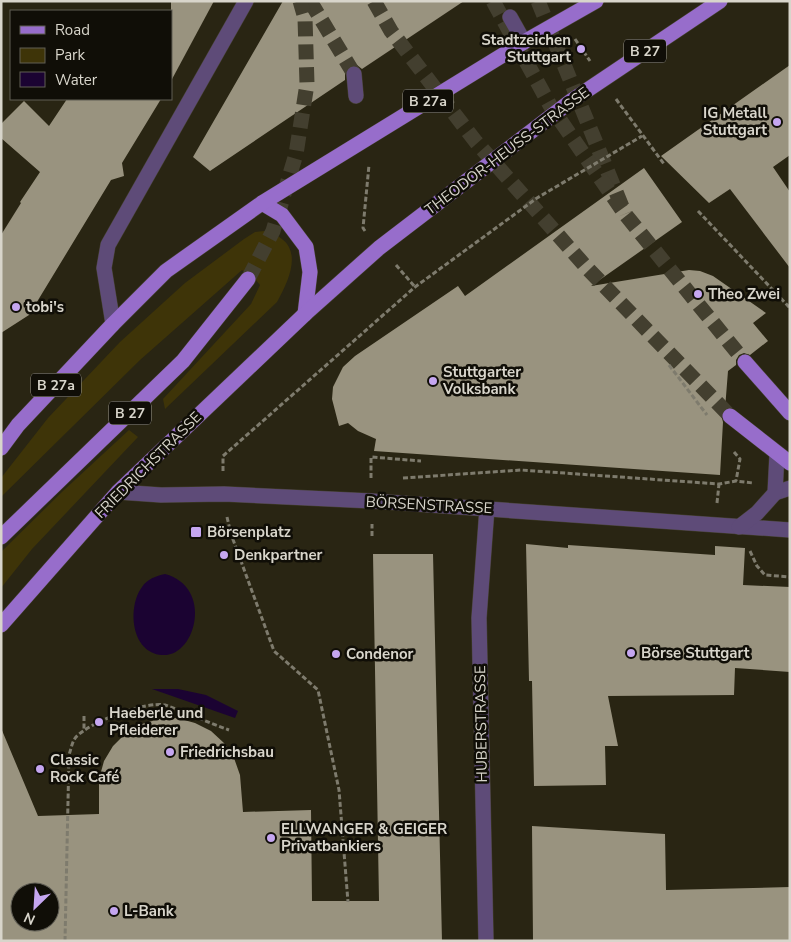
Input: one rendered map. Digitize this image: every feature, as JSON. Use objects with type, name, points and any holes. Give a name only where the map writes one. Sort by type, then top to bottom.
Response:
[{"type":"main road","name":"B 27a","points":[[1,448],[18,425],[166,271],[262,203],[524,42],[596,1]]},
{"type":"main road","name":"THEODOR-HEUSS-STRASSE","points":[[305,314],[379,248],[571,101],[720,1]]},
{"type":"main road","points":[[262,203],[282,215],[306,247],[310,272],[305,314]]},
{"type":"main road","name":"B 27","points":[[1,537],[183,361],[248,279]]},
{"type":"main road","name":"FRIEDRICHSTRASSE","points":[[1,625],[118,492],[305,314]]},
{"type":"main road","points":[[745,362],[790,412]]},
{"type":"main road","points":[[730,416],[790,463]]},
{"type":"street","points":[[113,324],[104,268],[108,245],[246,1]]},
{"type":"street","points":[[510,17],[524,42]]},
{"type":"street","points":[[354,74],[356,96]]},
{"type":"street","points":[[739,527],[783,491],[777,454]]},
{"type":"street","name":"BÖRSENSTRASSE","points":[[118,492],[161,495],[224,494],[487,508],[790,530]]},
{"type":"street","name":"HUBERSTRASSE","points":[[486,941],[479,618],[487,508]]},
{"type":"path","points":[[224,494],[223,456],[415,287],[537,198],[642,136],[664,164]]},
{"type":"path","points":[[698,211],[790,308]]},
{"type":"path","points":[[669,365],[710,420]]},
{"type":"path","points":[[734,451],[740,459],[736,482]]},
{"type":"path","points":[[381,458],[421,460]]},
{"type":"path","points":[[400,478],[522,470],[720,484],[752,482],[783,491]]},
{"type":"path","points":[[362,479],[372,480]]},
{"type":"path","points":[[226,516],[274,651],[318,690],[339,790],[348,902]]},
{"type":"path","points":[[739,527],[757,566],[765,575],[790,577]]},
{"type":"path","points":[[65,941],[69,755],[75,738],[95,724],[123,712],[149,706],[164,705],[230,730]]},
{"type":"path","points":[[84,716],[84,731]]},
{"type":"green space","points":[[264,231],[277,236],[286,243],[291,251],[291,270],[277,302],[165,409],[163,399],[251,304],[260,285],[242,270],[140,360],[1,497],[1,478],[48,418],[120,342],[185,283],[244,239],[255,232]]},
{"type":"green space","points":[[129,430],[138,437],[32,549],[1,588],[1,552]]},
{"type":"water","points":[[165,574],[180,581],[190,593],[195,606],[195,620],[191,634],[184,645],[174,653],[162,655],[152,652],[138,638],[135,628],[134,606],[137,596],[146,582]]},
{"type":"water","points":[[152,689],[178,689],[206,695],[238,711],[235,718]]},
{"type":"building","points":[[171,1],[214,1],[172,79],[172,10]]},
{"type":"building","points":[[283,1],[464,1],[362,69],[357,65],[349,66],[345,71],[345,80],[210,171],[193,157]]},
{"type":"building","points":[[790,65],[790,155],[773,167],[790,192],[790,268],[730,189],[709,203],[661,156]]},
{"type":"building","points":[[66,100],[160,100],[122,163],[124,176],[111,180],[29,315],[1,333],[1,235],[40,172],[1,138],[1,124],[24,101],[49,126]]},
{"type":"building","points":[[644,168],[682,222],[591,286],[689,270],[700,271],[713,276],[766,313],[753,323],[768,341],[750,355],[744,353],[739,355],[736,365],[728,371],[725,409],[721,415],[723,422],[720,475],[374,451],[376,439],[358,431],[348,423],[339,426],[332,399],[333,387],[343,367],[355,356],[458,286],[465,296]]},
{"type":"building","name":"Börse Stuttgart","points":[[526,544],[568,548],[568,545],[715,555],[715,546],[745,548],[743,585],[790,587],[790,672],[735,668],[734,695],[608,696],[618,746],[605,746],[606,785],[534,786],[532,681],[529,681]]},
{"type":"building","name":"Friedrichsbau","points":[[373,554],[433,554],[442,941],[1,941],[1,728],[38,816],[99,814],[99,779],[104,761],[113,746],[126,733],[142,724],[159,719],[177,718],[195,723],[211,731],[224,743],[234,758],[240,775],[243,812],[311,810],[312,901],[379,901]]},
{"type":"building","points":[[532,826],[665,834],[666,890],[790,887],[790,941],[533,941]]},
{"type":"tunnel","points":[[248,279],[273,231],[296,154],[307,84],[305,18],[300,1]]},
{"type":"tunnel","points":[[310,1],[354,74]]},
{"type":"tunnel","points":[[374,1],[391,31],[476,142],[587,268],[730,416]]},
{"type":"tunnel","points":[[493,1],[551,107],[625,214],[745,362]]},
{"type":"tunnel","points":[[538,1],[625,214]]},
{"type":"place","name":"Stadtzeichen Stuttgart","points":[[581,49]]},
{"type":"place","name":"IG Metall Stuttgart","points":[[777,122]]},
{"type":"place","name":"Theo Zwei","points":[[698,294]]},
{"type":"place","name":"tobi's","points":[[16,307]]},
{"type":"place","name":"Stuttgarter Volksbank","points":[[433,381]]},
{"type":"place","name":"Börsenplatz","points":[[196,532]]},
{"type":"place","name":"Denkpartner","points":[[224,555]]},
{"type":"place","name":"Börse Stuttgart","points":[[631,653]]},
{"type":"place","name":"Condenor","points":[[336,654]]},
{"type":"place","name":"Haeberle und Pfleiderer","points":[[99,722]]},
{"type":"place","name":"Friedrichsbau","points":[[170,752]]},
{"type":"place","name":"Classic Rock Café","points":[[40,769]]},
{"type":"place","name":"ELLWANGER & GEIGER Privatbankiers","points":[[271,838]]},
{"type":"place","name":"L-Bank","points":[[114,911]]}]
